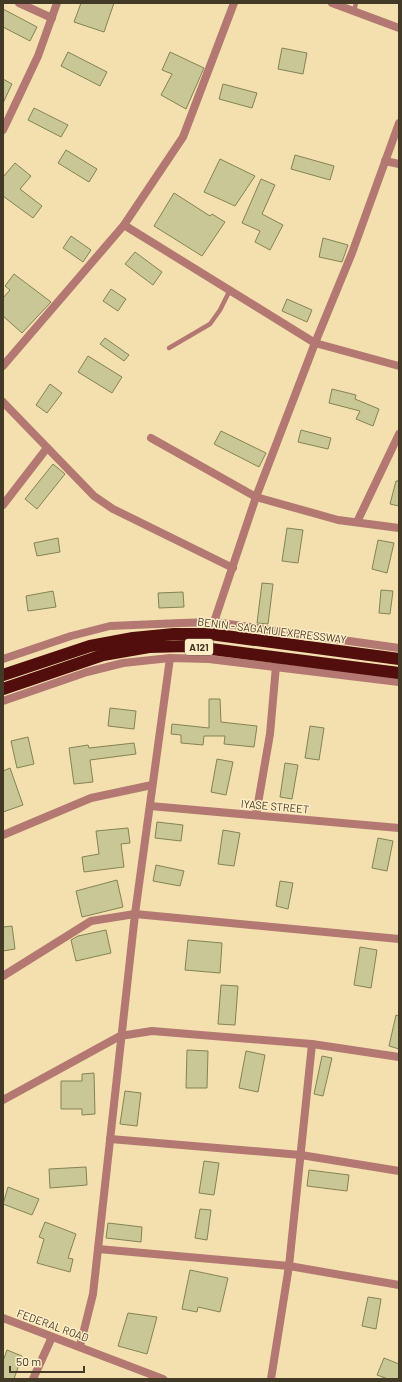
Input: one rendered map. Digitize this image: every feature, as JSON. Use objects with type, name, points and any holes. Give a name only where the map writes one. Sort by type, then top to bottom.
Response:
[{"type":"highway","name":"BENIN - SAGAMU EXPRESSWAY","points":[[3,675],[90,646],[133,638],[174,634],[210,634],[399,659]]},
{"type":"highway","name":"A121","points":[[3,689],[103,655],[149,647],[188,646],[399,673]]},
{"type":"street","points":[[19,3],[52,18]]},
{"type":"street","points":[[3,130],[38,56],[57,3]]},
{"type":"street","points":[[3,366],[124,225],[184,137],[234,3]]},
{"type":"street","points":[[332,3],[355,7],[399,28]]},
{"type":"street","points":[[214,622],[256,497],[314,343],[352,253],[399,123]]},
{"type":"street","points":[[385,161],[399,164]]},
{"type":"street","points":[[124,225],[314,343],[399,366]]},
{"type":"street","points":[[3,402],[94,496],[113,509],[233,568]]},
{"type":"street","points":[[357,522],[399,434]]},
{"type":"street","points":[[151,438],[256,497],[338,520],[399,528]]},
{"type":"street","points":[[3,505],[48,448]]},
{"type":"street","points":[[3,660],[71,636],[110,626],[214,622],[399,648]]},
{"type":"street","points":[[80,1346],[93,1294],[120,1036],[170,658]]},
{"type":"street","points":[[3,701],[87,672],[123,663],[170,658],[208,659],[276,666],[399,682]]},
{"type":"street","points":[[256,815],[270,734],[276,666]]},
{"type":"street","points":[[3,835],[91,798],[152,785]]},
{"type":"street","name":"IYASE STREET","points":[[150,806],[399,828]]},
{"type":"street","points":[[3,976],[91,921],[135,914],[399,939]]},
{"type":"street","points":[[3,1100],[120,1036],[152,1031],[312,1044],[399,1057]]},
{"type":"street","points":[[271,1379],[289,1266],[312,1044]]},
{"type":"street","points":[[110,1139],[301,1155],[399,1171]]},
{"type":"street","points":[[98,1249],[289,1266],[399,1285]]},
{"type":"street","name":"FEDERAL ROAD","points":[[3,1318],[80,1346],[160,1378]]},
{"type":"street","points":[[33,1379],[52,1337]]},
{"type":"lane","points":[[169,348],[210,324],[220,310],[230,290]]},
{"type":"building","points":[[81,3],[114,3],[104,32],[74,22]]},
{"type":"building","points":[[3,9],[37,27],[30,41],[3,27]]},
{"type":"building","points":[[282,48],[307,53],[303,74],[278,69]]},
{"type":"building","points":[[68,52],[107,72],[100,86],[61,66]]},
{"type":"building","points":[[170,52],[204,68],[186,109],[161,95],[172,74],[162,70]]},
{"type":"building","points":[[3,79],[12,84],[3,103]]},
{"type":"building","points":[[223,84],[257,93],[252,108],[219,99]]},
{"type":"building","points":[[34,108],[68,125],[61,137],[28,120]]},
{"type":"building","points":[[66,150],[97,169],[89,182],[58,163]]},
{"type":"building","points":[[295,155],[334,166],[330,180],[291,169]]},
{"type":"building","points":[[220,159],[255,176],[235,206],[204,192]]},
{"type":"building","points":[[15,163],[31,176],[20,189],[42,206],[33,218],[3,196],[3,177]]},
{"type":"building","points":[[261,179],[275,185],[262,214],[283,225],[270,250],[255,242],[260,231],[242,223]]},
{"type":"building","points":[[174,193],[210,216],[212,214],[225,222],[202,256],[154,226]]},
{"type":"building","points":[[71,236],[91,250],[83,262],[63,248]]},
{"type":"building","points":[[323,238],[348,245],[342,262],[319,257]]},
{"type":"building","points":[[135,252],[162,272],[153,285],[125,264]]},
{"type":"building","points":[[14,274],[51,302],[22,333],[3,316],[3,298],[10,290],[5,286]]},
{"type":"building","points":[[111,289],[126,299],[118,311],[103,301]]},
{"type":"building","points":[[287,299],[312,310],[307,322],[282,311]]},
{"type":"building","points":[[105,338],[129,355],[124,361],[100,344]]},
{"type":"building","points":[[88,356],[122,377],[112,393],[78,372]]},
{"type":"building","points":[[50,384],[62,393],[47,413],[36,405]]},
{"type":"building","points":[[332,389],[356,395],[355,399],[379,409],[373,426],[356,419],[360,411],[329,403]]},
{"type":"building","points":[[301,430],[331,438],[328,449],[298,442]]},
{"type":"building","points":[[221,431],[266,453],[259,467],[214,444]]},
{"type":"building","points":[[53,464],[65,474],[37,509],[25,499]]},
{"type":"building","points":[[396,481],[399,481],[399,506],[390,504]]},
{"type":"building","points":[[287,528],[303,530],[298,563],[282,561]]},
{"type":"building","points":[[58,538],[60,552],[37,556],[34,543]]},
{"type":"building","points":[[378,540],[394,543],[387,573],[372,569]]},
{"type":"building","points":[[262,583],[273,584],[268,624],[257,623]]},
{"type":"building","points":[[381,590],[393,591],[390,614],[379,613]]},
{"type":"building","points":[[53,591],[56,607],[28,611],[26,596]]},
{"type":"building","points":[[183,592],[184,607],[159,608],[158,593]]},
{"type":"building","points":[[209,699],[220,699],[221,722],[257,726],[254,747],[224,744],[225,736],[204,736],[203,745],[181,743],[181,735],[171,734],[172,724],[209,728]]},
{"type":"building","points":[[110,708],[136,711],[134,729],[108,726]]},
{"type":"building","points":[[310,726],[324,728],[319,760],[305,758]]},
{"type":"building","points":[[28,737],[34,764],[17,768],[11,741]]},
{"type":"building","points":[[134,743],[136,754],[90,760],[93,782],[74,784],[69,748],[88,745],[89,748]]},
{"type":"building","points":[[217,759],[233,762],[226,795],[211,792]]},
{"type":"building","points":[[285,763],[298,765],[292,799],[280,797]]},
{"type":"building","points":[[10,768],[23,805],[3,812],[3,771]]},
{"type":"building","points":[[157,822],[183,825],[181,841],[155,838]]},
{"type":"building","points":[[128,828],[130,843],[121,844],[124,867],[84,872],[82,857],[99,854],[96,831]]},
{"type":"building","points":[[223,830],[240,833],[234,866],[218,864]]},
{"type":"building","points":[[378,838],[393,841],[387,871],[372,868]]},
{"type":"building","points":[[156,865],[184,871],[180,886],[153,881]]},
{"type":"building","points":[[117,880],[123,907],[82,917],[76,891]]},
{"type":"building","points":[[280,881],[293,883],[288,909],[276,906]]},
{"type":"building","points":[[12,926],[15,949],[3,951],[3,927]]},
{"type":"building","points":[[106,930],[111,953],[76,961],[71,940],[78,936]]},
{"type":"building","points":[[188,940],[222,943],[220,973],[185,970]]},
{"type":"building","points":[[360,947],[377,950],[371,988],[354,985]]},
{"type":"building","points":[[221,985],[238,986],[235,1025],[218,1024]]},
{"type":"building","points":[[396,1015],[399,1016],[399,1049],[389,1046]]},
{"type":"building","points":[[187,1050],[208,1051],[207,1088],[186,1088]]},
{"type":"building","points":[[246,1051],[265,1055],[258,1092],[239,1088]]},
{"type":"building","points":[[322,1056],[332,1058],[323,1096],[314,1094]]},
{"type":"building","points":[[94,1073],[95,1114],[82,1115],[82,1109],[61,1109],[61,1081],[82,1081],[82,1074]]},
{"type":"building","points":[[125,1091],[141,1093],[137,1126],[120,1124]]},
{"type":"building","points":[[204,1161],[219,1163],[214,1195],[199,1193]]},
{"type":"building","points":[[86,1167],[87,1185],[50,1188],[49,1169]]},
{"type":"building","points":[[309,1170],[349,1175],[347,1191],[307,1186]]},
{"type":"building","points":[[8,1187],[39,1199],[32,1215],[3,1204]]},
{"type":"building","points":[[200,1209],[211,1210],[207,1240],[195,1238]]},
{"type":"building","points":[[45,1222],[76,1234],[68,1258],[73,1259],[70,1272],[37,1263],[44,1239],[39,1237]]},
{"type":"building","points":[[108,1223],[142,1227],[141,1242],[106,1238]]},
{"type":"building","points":[[190,1270],[228,1278],[220,1312],[198,1307],[197,1312],[182,1309]]},
{"type":"building","points":[[368,1297],[381,1299],[376,1329],[362,1326]]},
{"type":"building","points":[[128,1313],[157,1317],[147,1354],[118,1346]]},
{"type":"building","points":[[7,1350],[22,1356],[14,1379],[3,1379],[3,1361]]},
{"type":"building","points":[[384,1358],[399,1364],[399,1379],[388,1379],[377,1375]]}]
